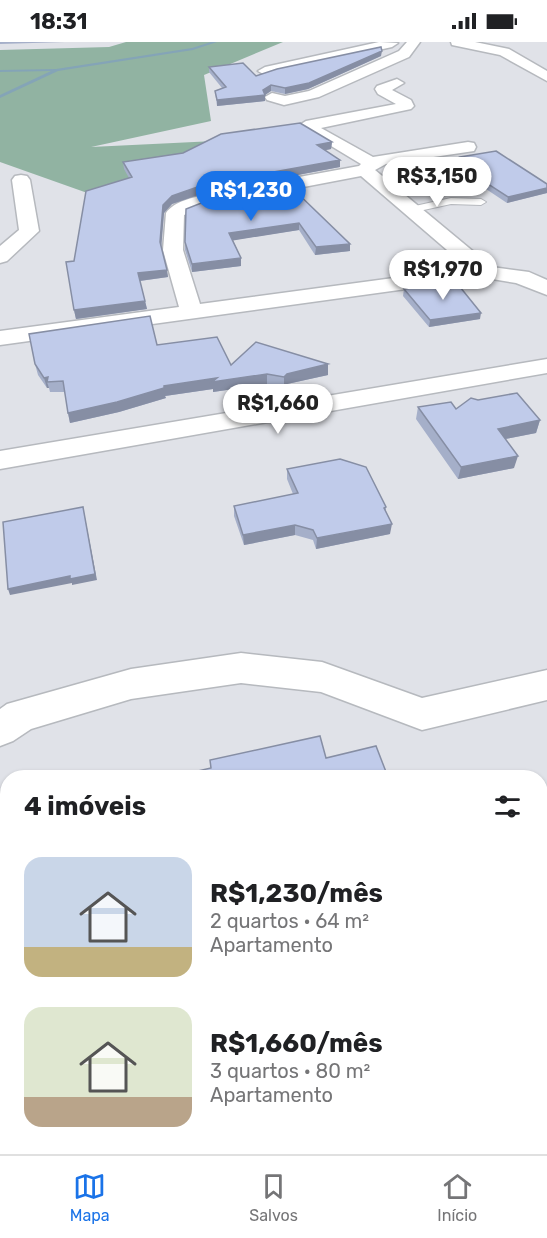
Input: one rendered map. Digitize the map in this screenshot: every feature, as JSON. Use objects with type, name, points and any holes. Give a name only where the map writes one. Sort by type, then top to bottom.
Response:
[{"type":"street","points":[[265,70],[400,42]]},
{"type":"street","points":[[272,97],[284,101],[314,94],[404,54],[414,42]]},
{"type":"street","points":[[457,42],[504,52],[547,77]]},
{"type":"street","points":[[397,83],[382,88],[383,91],[406,103],[406,106],[306,126],[369,166],[410,210],[486,272]]},
{"type":"street","points":[[191,311],[173,250],[175,213],[189,205],[207,200],[369,166],[383,159],[468,147]]},
{"type":"street","points":[[0,257],[29,231],[21,180]]},
{"type":"street","points":[[0,339],[486,272],[521,277],[547,288]]},
{"type":"street","points":[[0,460],[547,366]]},
{"type":"street","points":[[0,729],[20,716],[131,684],[241,668],[322,677],[422,714],[547,685]]},
{"type":"lane","points":[[410,210],[451,201],[482,202]]},
{"type":"green space","points":[[126,42],[283,42],[204,75],[211,121],[91,147],[258,139],[93,195],[0,162],[0,50],[109,47]]},
{"type":"building","points":[[381,47],[382,51],[309,83],[285,88],[271,85],[263,90],[265,95],[217,100],[215,91],[226,87],[209,67],[243,63],[256,76],[277,69]]},
{"type":"building","points":[[300,123],[332,142],[317,145],[340,160],[206,184],[172,196],[163,205],[160,242],[167,270],[138,273],[145,301],[74,310],[66,262],[74,261],[86,191],[132,177],[123,162],[183,153],[221,134]]},
{"type":"building","points":[[496,151],[547,184],[547,188],[508,197],[457,164],[465,161],[460,157]]},
{"type":"building","points":[[289,185],[350,244],[316,247],[299,223],[229,233],[241,258],[192,264],[185,242],[186,209],[209,200]]},
{"type":"building","points":[[456,282],[481,313],[430,320],[404,289]]},
{"type":"building","points":[[150,316],[157,345],[217,337],[231,365],[256,342],[328,364],[287,374],[284,377],[267,374],[212,382],[217,378],[164,386],[164,388],[117,402],[68,413],[63,381],[47,382],[48,377],[44,378],[35,364],[29,334]]},
{"type":"building","points":[[517,393],[540,420],[498,429],[518,456],[461,467],[418,407],[451,402],[456,409],[471,398],[478,400]]},
{"type":"building","points":[[340,459],[366,467],[392,524],[317,538],[313,530],[295,525],[243,535],[234,506],[298,493],[287,469]]},
{"type":"building","points":[[83,507],[95,574],[70,579],[70,576],[8,589],[3,522]]},
{"type":"building","points":[[320,736],[326,758],[376,746],[385,770],[202,770],[211,768],[210,760]]},
{"type":"waterway","points":[[0,97],[57,70],[193,49],[215,42]]},
{"type":"waterway","points":[[0,71],[55,70]]}]
